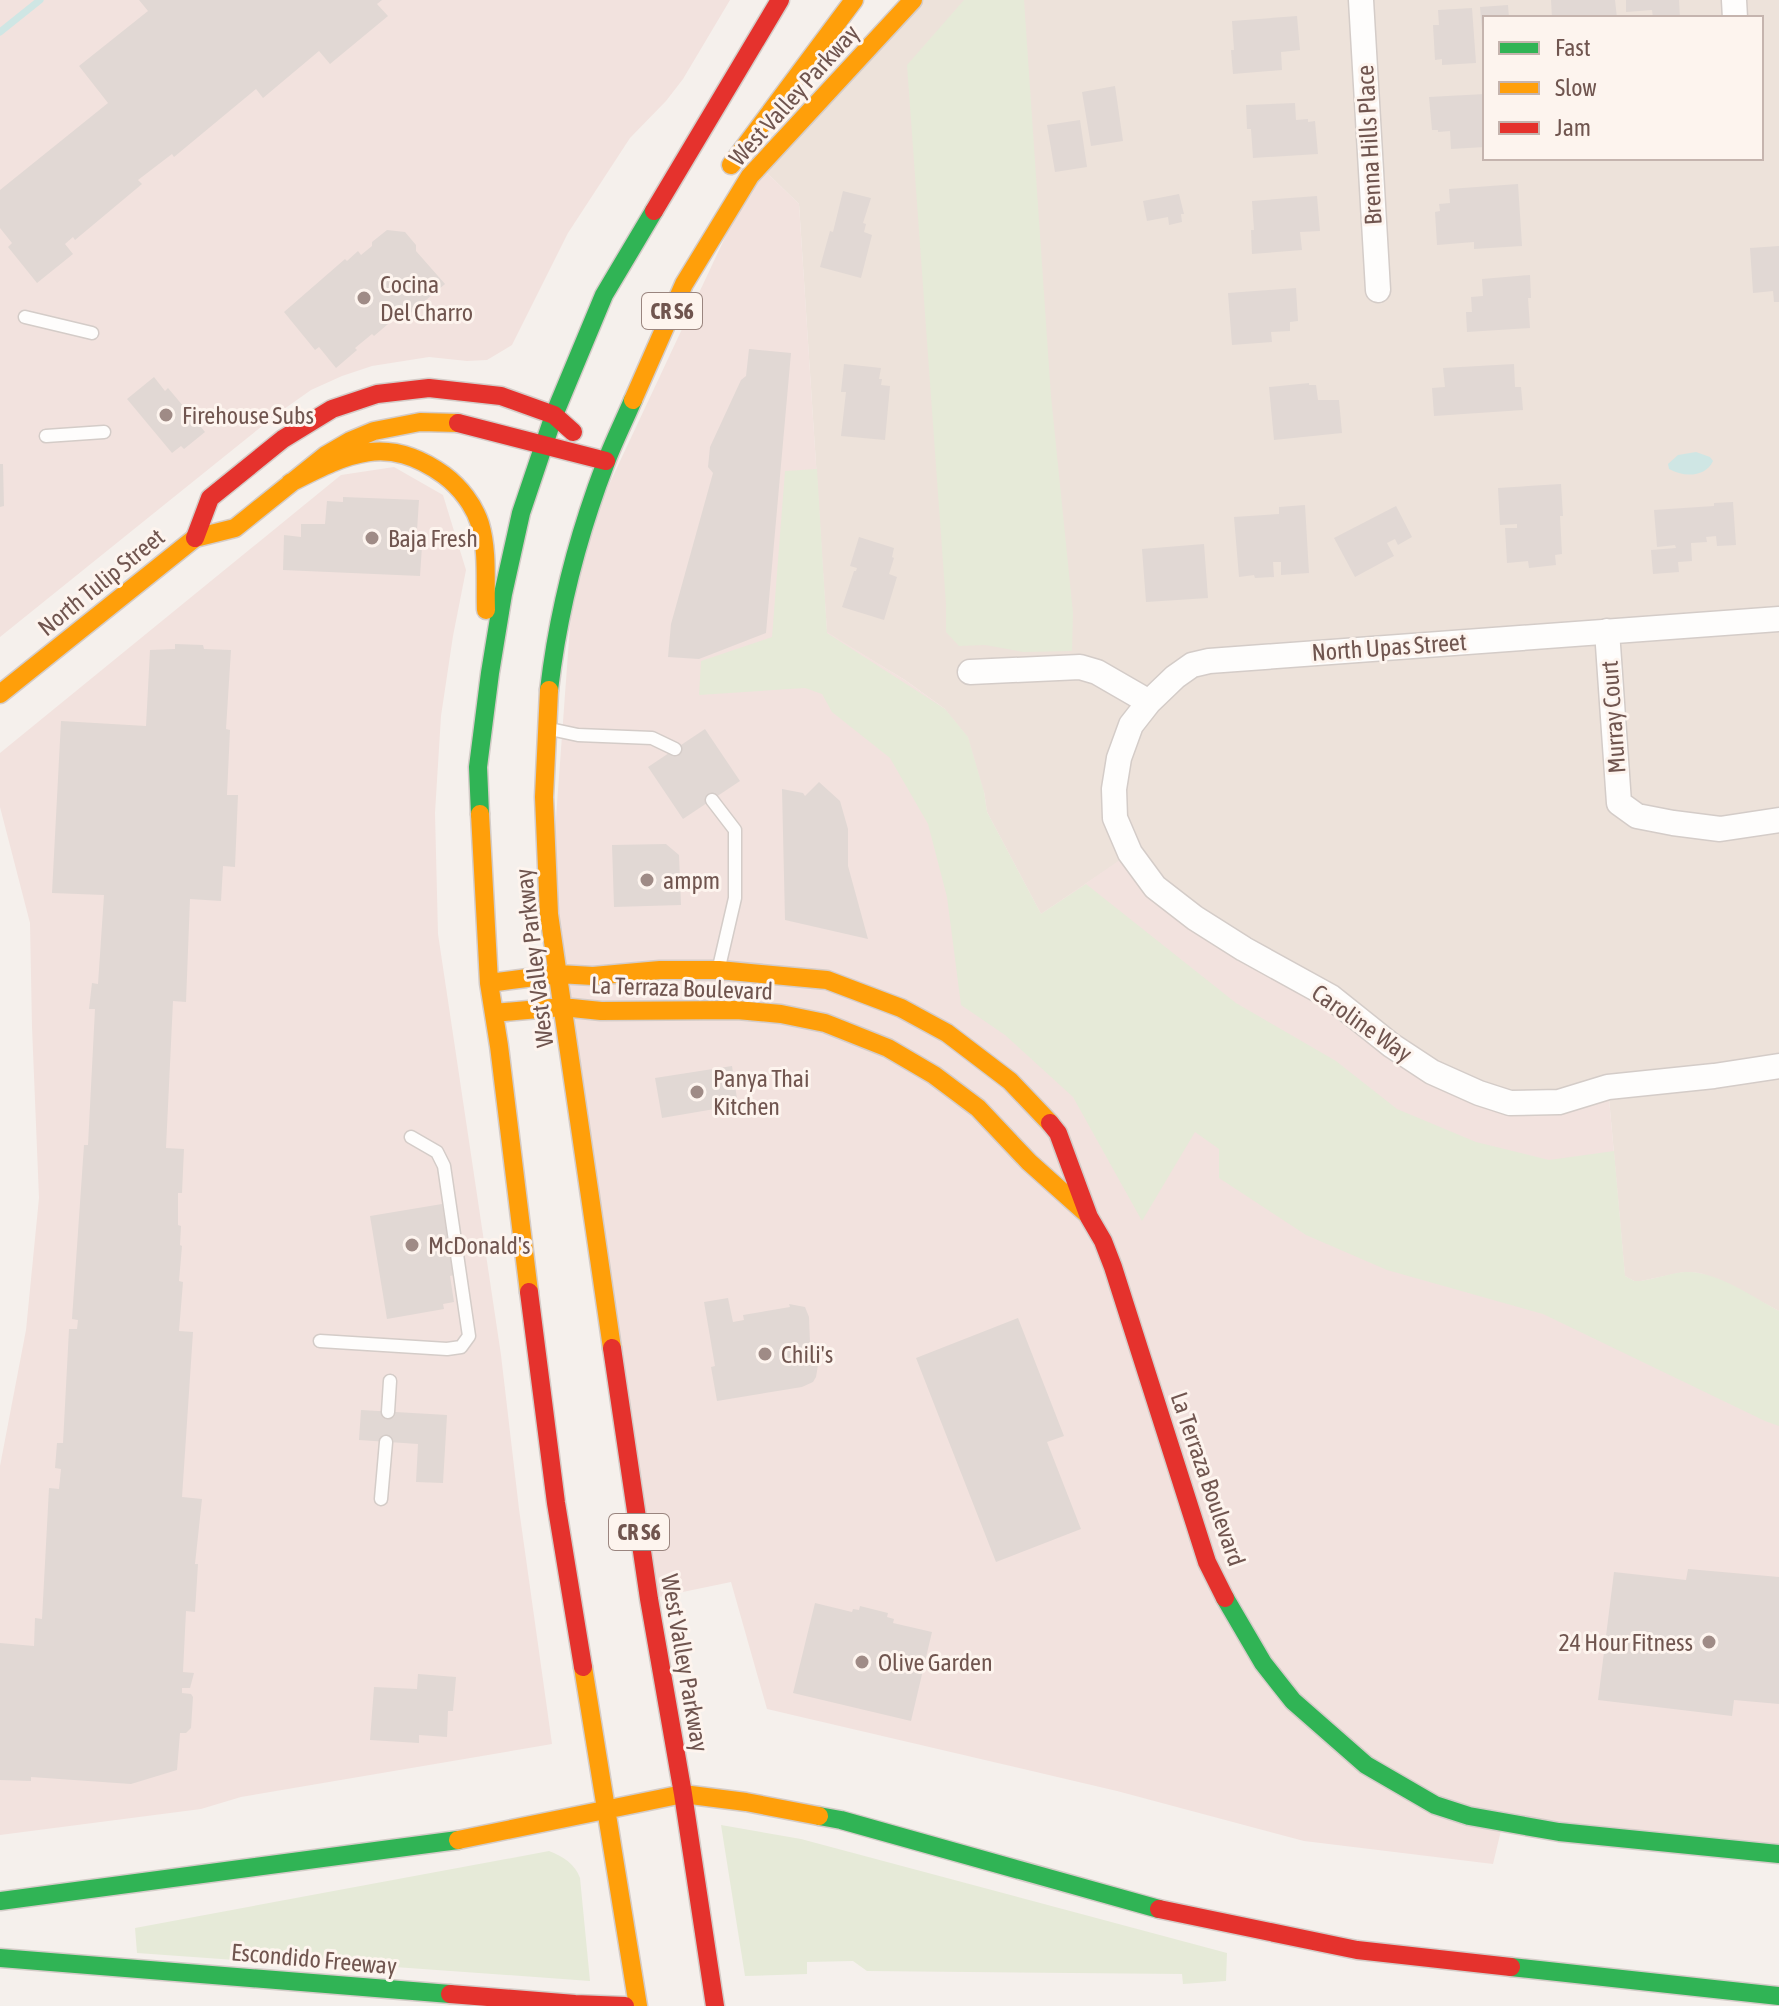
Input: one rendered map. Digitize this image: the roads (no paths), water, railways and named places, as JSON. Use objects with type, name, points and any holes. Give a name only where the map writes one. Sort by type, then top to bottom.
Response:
[{"type":"main road","name":"West Valley Parkway","points":[[638,2006],[556,1503],[489,983],[478,767],[503,594],[521,513],[554,415],[604,295],[780,0]]},
{"type":"main road","points":[[717,185],[854,0]]},
{"type":"main road","name":"West Valley Parkway","points":[[715,2006],[649,1599],[549,914],[544,797],[552,663],[561,609],[606,461],[684,284],[750,176],[913,0]]},
{"type":"main road","points":[[675,264],[674,272],[684,284]]},
{"type":"main road","name":"North Tulip Street","points":[[195,538],[210,498],[283,439],[332,409],[377,394],[429,388],[501,396],[554,415],[606,461]]},
{"type":"main road","name":"North Tulip Street","points":[[0,694],[195,538],[235,528],[326,455],[374,431],[420,422],[464,423],[606,461]]},
{"type":"main road","points":[[290,483],[349,455],[383,449],[414,457],[452,482],[471,504],[482,531],[490,673]]},
{"type":"main road","name":"La Terraza Boulevard","points":[[489,983],[558,974],[593,976],[660,970],[719,970],[827,980],[901,1008],[947,1033],[1010,1081],[1058,1133],[1089,1217],[1113,1267],[1207,1562],[1232,1613],[1263,1663],[1293,1701],[1366,1765],[1435,1805],[1469,1816],[1559,1832],[1779,1854]]},
{"type":"main road","name":"La Terraza Boulevard","points":[[494,1013],[562,1007],[601,1011],[737,1010],[781,1014],[825,1023],[884,1046],[934,1075],[978,1108],[1029,1162],[1089,1217]]},
{"type":"main road","points":[[0,1901],[469,1839],[683,1794],[841,1820],[1169,1912],[1357,1950],[1779,1996]]},
{"type":"main road","name":"Escondido Freeway","points":[[0,1958],[625,2006]]},
{"type":"street","name":"Brenna Hills Place","points":[[1361,0],[1378,290]]},
{"type":"street","name":"North Upas Street","points":[[1175,677],[1192,665],[1209,661],[1779,619]]},
{"type":"street","name":"Murray Court","points":[[1607,631],[1619,803],[1637,816],[1720,829],[1779,820]]},
{"type":"street","points":[[970,672],[1080,667],[1097,672],[1149,702]]},
{"type":"street","name":"Caroline Way","points":[[1175,677],[1131,725],[1119,758],[1114,789],[1115,818],[1130,853],[1155,887],[1195,918],[1331,997],[1391,1045],[1432,1072],[1510,1103],[1559,1102],[1608,1087],[1779,1066]]},
{"type":"lane","points":[[25,317],[92,333]]},
{"type":"lane","points":[[46,436],[104,432]]},
{"type":"lane","points":[[547,728],[578,735],[652,738],[675,749]]},
{"type":"lane","points":[[712,800],[735,830],[735,898],[719,970]]},
{"type":"lane","points":[[320,1341],[447,1349],[461,1347],[469,1336],[444,1166],[437,1152],[411,1137]]},
{"type":"lane","points":[[388,1412],[390,1381]]},
{"type":"lane","points":[[381,1499],[386,1442]]},
{"type":"water","points":[[1696,452],[1713,461],[1705,471],[1681,474],[1669,469],[1668,464],[1678,455]]},
{"type":"waterway","points":[[0,32],[40,0]]},
{"type":"place","name":"Cocina Del Charro","points":[[364,298]]},
{"type":"place","name":"Firehouse Subs","points":[[166,415]]},
{"type":"place","name":"Baja Fresh","points":[[372,538]]},
{"type":"place","name":"ampm","points":[[647,880]]},
{"type":"place","name":"Panya Thai Kitchen","points":[[697,1092]]},
{"type":"place","name":"McDonald's","points":[[412,1245]]},
{"type":"place","name":"Chili's","points":[[765,1354]]},
{"type":"place","name":"24 Hour Fitness","points":[[1709,1642]]},
{"type":"place","name":"Olive Garden","points":[[862,1662]]}]
